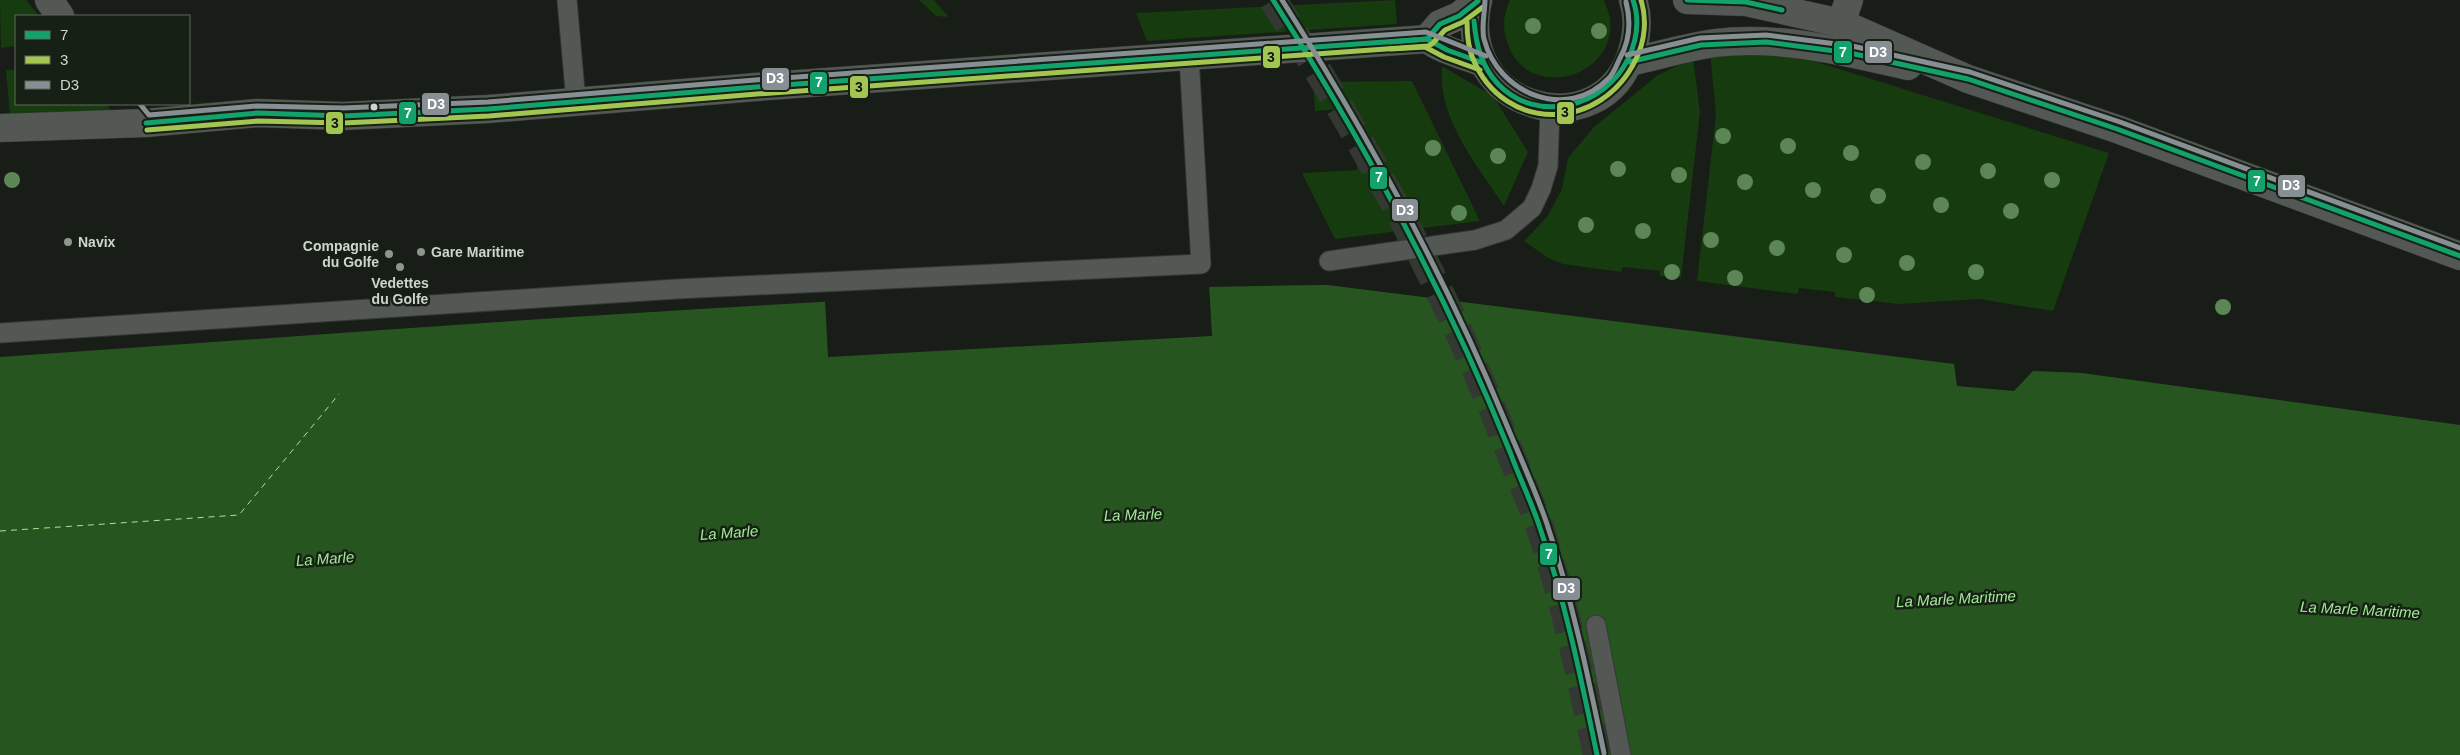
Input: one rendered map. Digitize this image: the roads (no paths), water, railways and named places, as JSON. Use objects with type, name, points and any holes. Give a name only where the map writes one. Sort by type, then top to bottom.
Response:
[{"type":"street","points":[[49,0],[59,15]]},
{"type":"street","points":[[1478,0],[1474,22],[1476,43],[1482,63],[1495,80],[1510,94],[1529,104],[1550,108],[1569,107],[1588,101],[1605,92],[1619,78],[1629,62],[1637,36],[1636,9],[1633,0]]},
{"type":"street","points":[[1427,39],[1440,24],[1459,16],[1478,0]]},
{"type":"street","points":[[1687,0],[1746,2],[1845,11],[1968,79]]},
{"type":"street","points":[[0,128],[138,113],[258,113],[343,116],[576,102],[756,87],[1189,58],[1427,39],[1439,48],[1457,52],[1482,63]]},
{"type":"street","points":[[1629,62],[1702,45],[1766,42],[1850,53],[1968,79],[2117,129],[2460,256]]},
{"type":"lane","points":[[567,0],[576,102]]},
{"type":"lane","points":[[0,332],[677,289],[1201,264],[1189,58]]},
{"type":"lane","points":[[1329,261],[1475,240],[1506,230],[1532,208],[1541,189],[1548,166],[1550,108]]},
{"type":"lane","points":[[1596,625],[1621,755]]},
{"type":"water","points":[[1328,285],[1954,364],[1957,386],[2014,391],[2033,371],[2082,373],[2460,425],[2460,755],[0,755],[0,357],[497,322],[829,302],[1162,288]]},
{"type":"tunnel","points":[[1273,0],[1339,106],[1400,215],[1429,270],[1481,383],[1531,504],[1548,553],[1571,639],[1597,755]]},
{"type":"place","name":"Navix","points":[[68,242]]},
{"type":"place","name":"Gare Maritime","points":[[421,252]]},
{"type":"place","name":"Compagnie du Golfe","points":[[389,254]]},
{"type":"place","name":"Vedettes du Golfe","points":[[400,267]]},
{"type":"water label","name":"La Marle","points":[[1133,515]]},
{"type":"water label","name":"La Marle","points":[[729,533]]},
{"type":"water label","name":"La Marle","points":[[325,559]]},
{"type":"water label","name":"La Marle Maritime","points":[[1956,599]]},
{"type":"water label","name":"La Marle Maritime","points":[[2360,610]]}]
